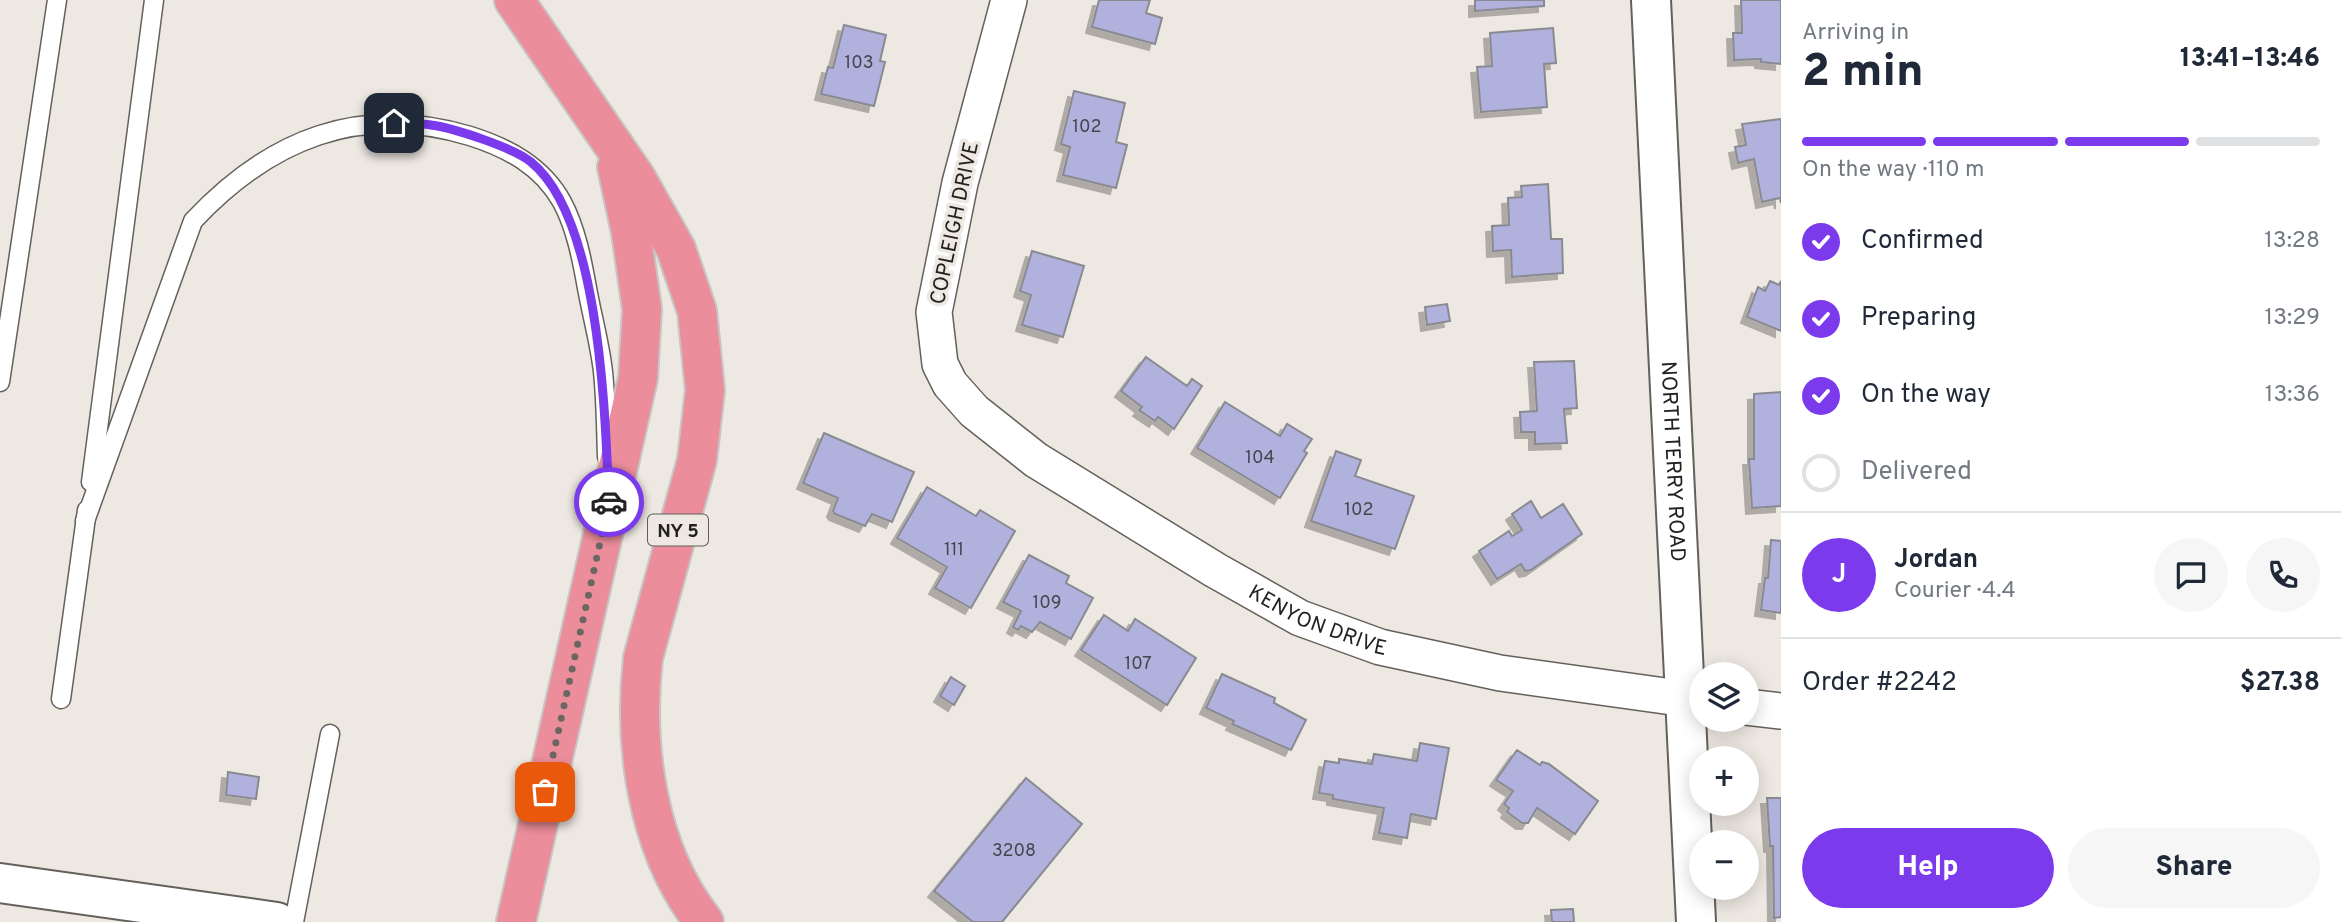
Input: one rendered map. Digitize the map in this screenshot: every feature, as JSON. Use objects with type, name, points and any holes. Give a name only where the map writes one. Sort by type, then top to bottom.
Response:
[{"type":"highway","name":"NY 5","points":[[514,0],[636,178],[676,249],[697,311],[705,390],[697,460],[643,658],[639,691],[643,758],[650,805],[667,853],[704,922]]},
{"type":"highway","points":[[516,922],[638,378],[642,309],[631,232],[613,144]]},
{"type":"street","name":"COPLEIGH DRIVE","points":[[995,428],[974,411],[950,384],[940,364],[934,313],[960,183],[1009,0]]},
{"type":"street","name":"NORTH TERRY ROAD","points":[[1651,0],[1691,662]]},
{"type":"street","name":"KENYON DRIVE","points":[[995,428],[1036,460],[1215,570],[1300,618],[1380,647],[1500,673],[1689,699]]},
{"type":"street","points":[[1759,708],[1781,711]]},
{"type":"street","name":"NORTH TERRY ROAD","points":[[1693,732],[1696,922]]},
{"type":"street","points":[[0,883],[277,922]]},
{"type":"lane","points":[[0,382],[57,0]]},
{"type":"lane","points":[[61,699],[154,0]]},
{"type":"lane","points":[[85,521],[193,221],[225,187],[267,158],[323,133],[375,122],[432,125],[486,141],[531,162],[562,202],[580,249],[603,370],[609,506]]},
{"type":"lane","points":[[294,922],[330,734]]},
{"type":"building","points":[[1099,0],[1150,0],[1146,13],[1162,18],[1155,44],[1092,27]]},
{"type":"building","points":[[1475,0],[1544,0],[1544,6],[1475,11]]},
{"type":"building","points":[[1741,0],[1781,0],[1781,64],[1761,62],[1761,59],[1734,60],[1733,33],[1742,33]]},
{"type":"building","points":[[844,25],[886,35],[880,61],[885,62],[874,106],[821,94],[828,67],[833,68]]},
{"type":"building","points":[[1553,28],[1556,63],[1544,64],[1547,107],[1481,112],[1477,67],[1492,66],[1490,33]]},
{"type":"building","points":[[1074,91],[1125,103],[1116,142],[1127,145],[1116,188],[1063,175],[1070,147],[1061,144]]},
{"type":"building","points":[[1781,119],[1781,203],[1780,198],[1762,202],[1754,159],[1738,163],[1735,147],[1746,145],[1742,124]]},
{"type":"building","points":[[1548,184],[1551,239],[1562,239],[1563,273],[1512,277],[1511,250],[1493,251],[1492,226],[1509,225],[1508,198],[1522,197],[1521,186]]},
{"type":"building","points":[[1032,251],[1084,266],[1063,337],[1022,325],[1031,295],[1020,291]]},
{"type":"building","points":[[1770,281],[1779,285],[1781,281],[1781,331],[1747,317],[1758,287],[1765,291]]},
{"type":"building","points":[[1447,304],[1450,321],[1427,325],[1425,307]]},
{"type":"building","points":[[1146,357],[1187,386],[1192,379],[1202,386],[1174,429],[1158,417],[1155,421],[1139,410],[1142,407],[1121,391]]},
{"type":"building","points":[[1574,361],[1577,408],[1564,409],[1567,443],[1535,444],[1535,432],[1521,432],[1520,412],[1537,411],[1534,362]]},
{"type":"building","points":[[1781,392],[1781,506],[1752,508],[1749,459],[1754,459],[1754,394]]},
{"type":"building","points":[[1225,402],[1280,436],[1287,424],[1312,439],[1304,451],[1307,453],[1280,498],[1197,448]]},
{"type":"building","points":[[824,433],[914,472],[892,522],[872,514],[865,526],[835,514],[833,511],[838,498],[803,483]]},
{"type":"building","points":[[1336,451],[1361,460],[1355,476],[1414,496],[1395,549],[1311,521]]},
{"type":"building","points":[[927,487],[976,516],[980,510],[1015,531],[971,608],[935,588],[947,567],[897,538]]},
{"type":"building","points":[[1531,501],[1541,518],[1563,504],[1582,534],[1531,570],[1525,571],[1521,564],[1497,579],[1479,551],[1509,531],[1512,536],[1522,530],[1512,514]]},
{"type":"building","points":[[1771,540],[1781,541],[1781,613],[1761,610],[1765,578],[1768,578]]},
{"type":"building","points":[[1029,555],[1069,576],[1066,583],[1093,598],[1071,639],[1040,622],[1032,632],[1021,626],[1018,630],[1013,627],[1021,611],[1003,602]]},
{"type":"building","points":[[1104,615],[1128,631],[1135,619],[1196,658],[1167,705],[1081,650]]},
{"type":"building","points":[[1222,674],[1275,698],[1274,703],[1306,720],[1291,750],[1232,724],[1234,721],[1206,708]]},
{"type":"building","points":[[951,677],[965,686],[954,705],[940,696]]},
{"type":"building","points":[[1420,743],[1449,748],[1436,819],[1411,814],[1407,838],[1379,833],[1384,808],[1333,799],[1333,795],[1319,793],[1325,761],[1339,763],[1339,759],[1372,764],[1374,754],[1417,761]]},
{"type":"building","points":[[1517,750],[1540,765],[1542,762],[1549,764],[1598,801],[1575,834],[1537,808],[1528,823],[1522,823],[1507,812],[1509,808],[1504,804],[1513,791],[1496,780]]},
{"type":"building","points":[[228,772],[259,777],[256,799],[226,795]]},
{"type":"building","points":[[1026,778],[1082,824],[1002,922],[973,922],[934,891]]},
{"type":"building","points":[[1767,798],[1781,798],[1781,917],[1774,918],[1773,846],[1770,846]]},
{"type":"building","points":[[1573,909],[1574,922],[1552,922],[1551,910]]},
{"type":"way so far","points":[[545,792],[609,502]]},
{"type":"route","points":[[394,123],[432,125],[486,141],[531,162],[562,202],[580,249],[603,370],[609,502]]}]
